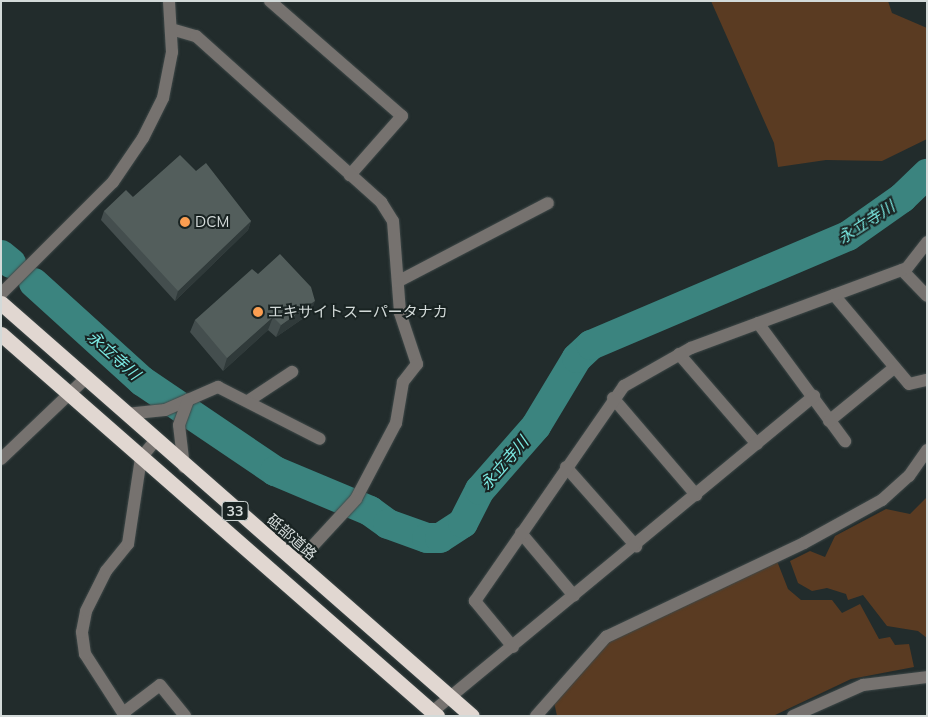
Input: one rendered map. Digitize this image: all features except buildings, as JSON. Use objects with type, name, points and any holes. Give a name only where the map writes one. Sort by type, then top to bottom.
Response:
[{"type":"highway","name":"砥部道路","points":[[1,303],[87,377],[184,467],[472,716]]},
{"type":"highway","name":"33","points":[[1,334],[72,393],[141,458],[435,714]]},
{"type":"street","points":[[1,294],[113,182],[143,138],[163,98],[172,52],[169,1]]},
{"type":"street","points":[[270,1],[402,116],[350,175]]},
{"type":"street","points":[[171,29],[196,36],[381,202],[393,221],[400,313],[417,364],[403,382],[396,423],[356,499],[345,514],[296,564]]},
{"type":"street","points":[[399,281],[548,203]]},
{"type":"street","points":[[513,646],[476,601],[613,398],[645,371],[679,354],[902,270],[927,242]]},
{"type":"street","points":[[902,270],[927,296]]},
{"type":"street","points":[[834,295],[889,357],[894,368],[909,384],[927,380]]},
{"type":"street","points":[[758,323],[814,396],[829,421],[845,441]]},
{"type":"street","points":[[679,354],[757,444]]},
{"type":"street","points":[[829,421],[894,368]]},
{"type":"street","points":[[248,402],[292,372]]},
{"type":"street","points":[[1,459],[87,377]]},
{"type":"street","points":[[126,414],[165,410],[218,387],[320,439]]},
{"type":"street","points":[[435,714],[449,697],[636,546],[814,396]]},
{"type":"street","points":[[613,398],[696,495]]},
{"type":"street","points":[[184,467],[179,425],[188,400]]},
{"type":"street","points":[[155,441],[141,458],[128,544],[94,595],[82,632],[86,654],[124,714],[160,684],[185,716]]},
{"type":"street","points":[[536,716],[606,637],[804,543],[882,500],[909,476],[927,450]]},
{"type":"street","points":[[566,466],[636,546]]},
{"type":"street","points":[[521,534],[574,596]]},
{"type":"street","points":[[793,716],[863,685],[927,676]]},
{"type":"shaded area","points":[[711,1],[888,1],[892,13],[927,28],[927,139],[882,161],[826,160],[778,167],[774,143]]},
{"type":"shaded area","points":[[927,497],[927,638],[918,631],[887,626],[863,595],[848,600],[846,594],[827,588],[812,591],[798,583],[790,561],[810,551],[825,557],[835,536],[886,509],[910,514]]},
{"type":"shaded area","points":[[777,561],[788,589],[801,600],[832,600],[842,613],[860,604],[879,639],[890,637],[895,645],[909,644],[914,667],[851,679],[773,716],[557,716],[554,702],[608,642]]},
{"type":"waterway","name":"永立寺川","points":[[34,283],[142,381],[275,471],[370,511],[388,524],[427,538],[440,538],[463,523],[480,490],[536,426],[577,358],[591,345],[848,236],[902,198],[927,174]]},
{"type":"waterway","name":"永立寺川","points":[[1,255],[11,263]]},
{"type":"place","name":"DCM","points":[[185,222]]},
{"type":"place","name":"エキサイトスーパータナカ","points":[[258,312]]}]
